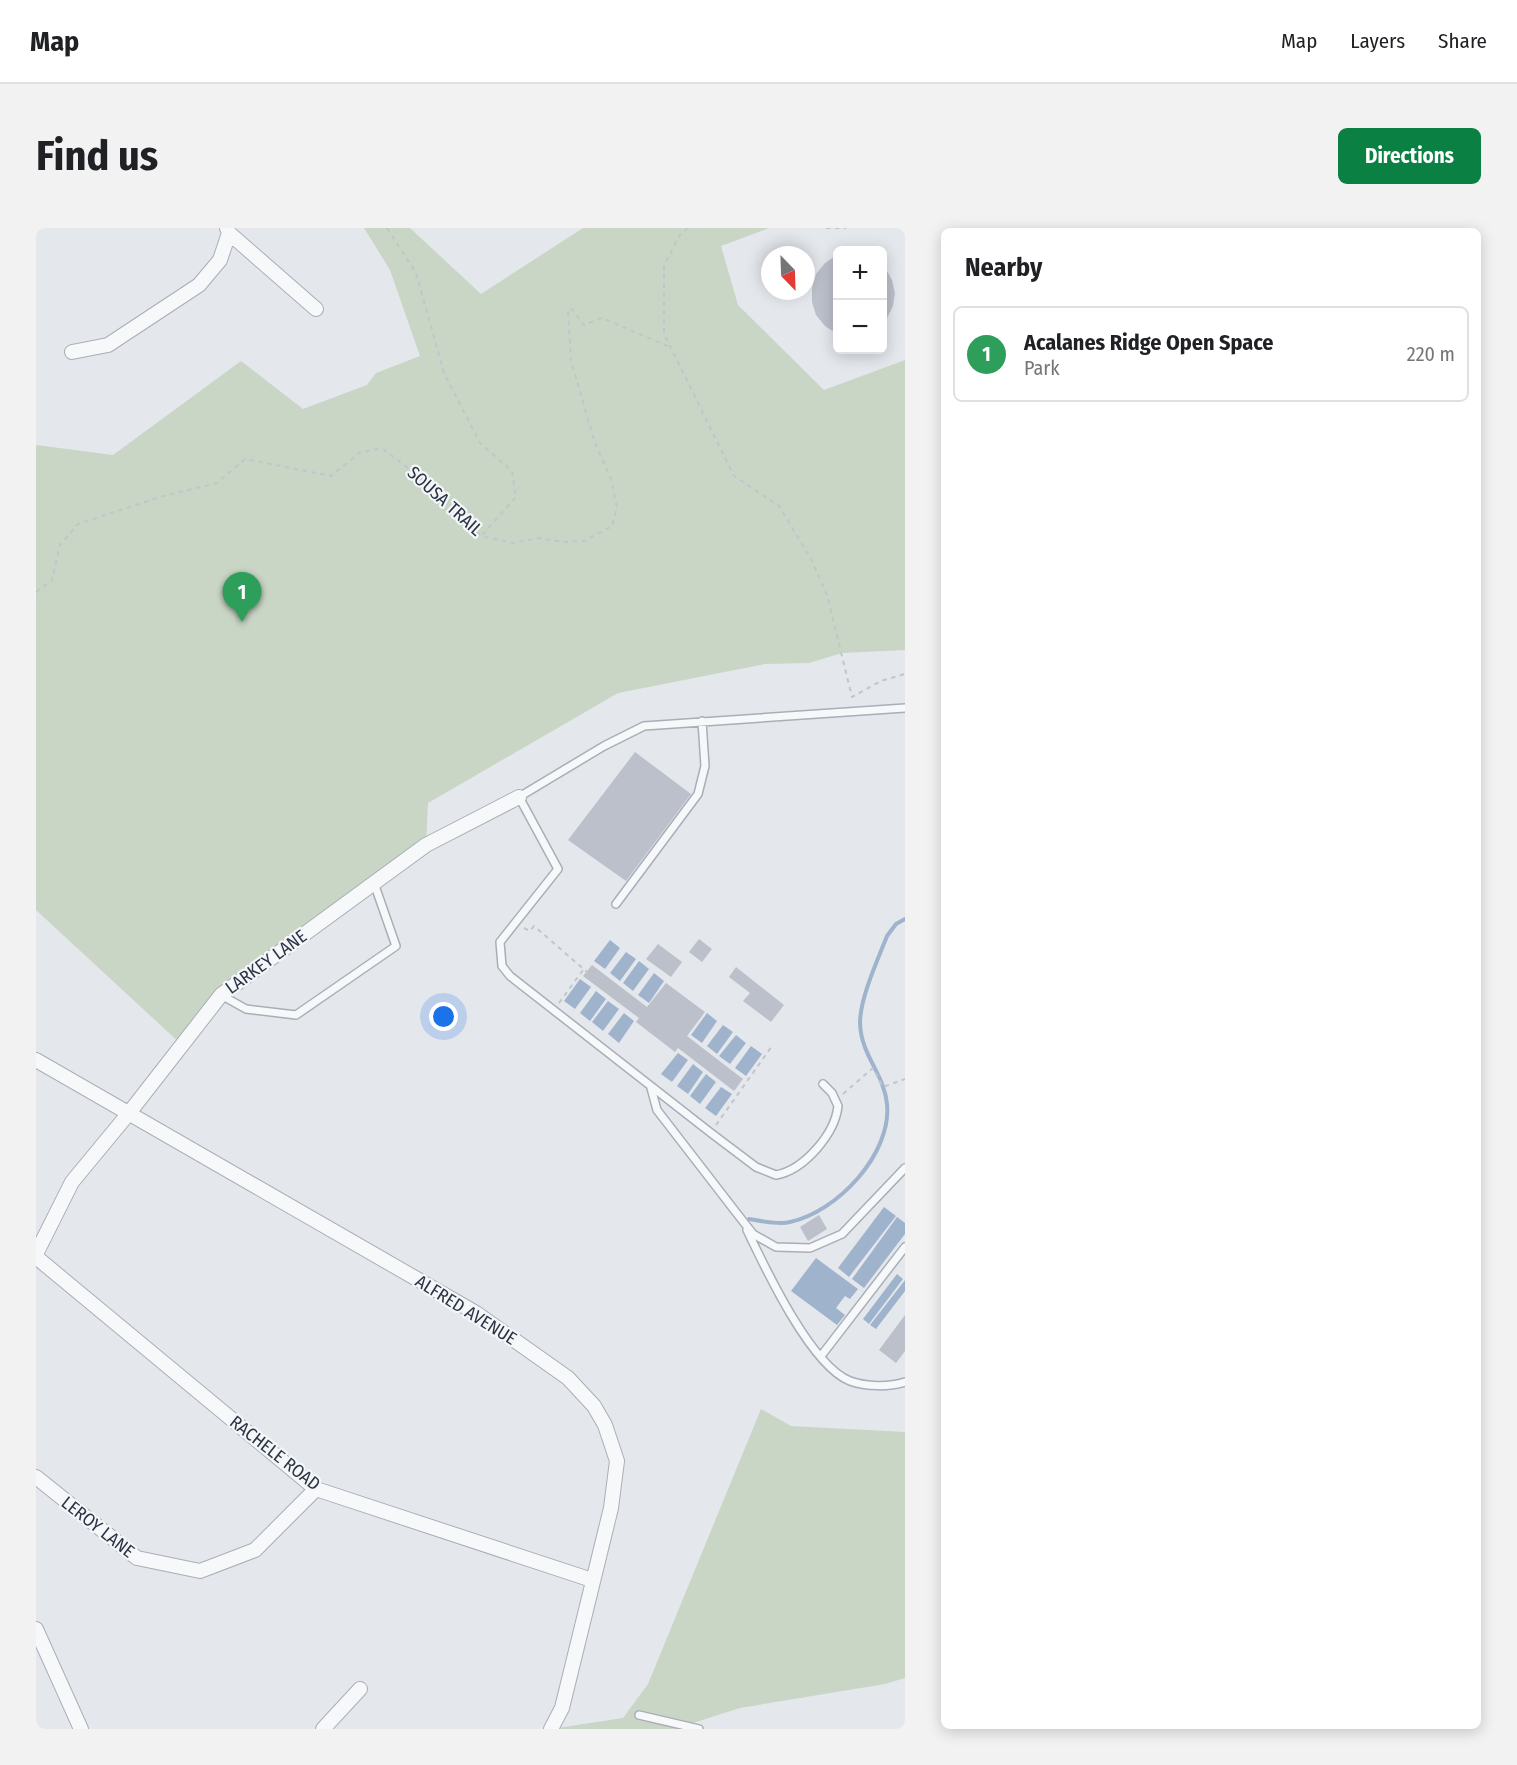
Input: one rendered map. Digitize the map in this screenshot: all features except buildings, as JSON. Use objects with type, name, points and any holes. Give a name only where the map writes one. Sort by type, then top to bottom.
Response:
[{"type":"street","points":[[72,352],[108,345],[200,285],[220,260],[228,231],[316,309]]},
{"type":"street","name":"LARKEY LANE","points":[[36,1256],[72,1182],[129,1113],[220,995],[426,845],[519,796]]},
{"type":"street","name":"ALFRED AVENUE","points":[[36,1060],[476,1313],[568,1378],[594,1406],[604,1425],[617,1461],[612,1508],[592,1580],[562,1708],[551,1729]]},
{"type":"street","name":"RACHELE ROAD","points":[[36,1256],[316,1489],[592,1580]]},
{"type":"street","name":"LEROY LANE","points":[[36,1477],[138,1558],[200,1571],[255,1550],[316,1489]]},
{"type":"street","points":[[36,1629],[81,1729]]},
{"type":"street","points":[[323,1729],[360,1689]]},
{"type":"lane","points":[[823,1084],[838,1106],[837,1118],[831,1129],[798,1168],[776,1175],[756,1167],[651,1088],[510,976],[502,966],[500,942],[558,869],[519,796],[604,746],[644,726],[905,708]]},
{"type":"lane","points":[[616,904],[698,794],[705,766],[702,721]]},
{"type":"lane","points":[[220,995],[246,1009],[296,1015],[396,945],[374,883]]},
{"type":"lane","points":[[651,1088],[657,1110],[753,1234],[776,1247],[810,1248],[842,1234],[905,1168]]},
{"type":"lane","points":[[743,1221],[798,1326],[821,1356],[850,1381],[873,1385],[905,1382]]},
{"type":"lane","points":[[821,1356],[905,1247]]},
{"type":"lane","points":[[639,1715],[699,1729]]},
{"type":"path","points":[[387,228],[416,273],[444,373],[480,443],[512,471],[516,497],[481,536]]},
{"type":"path","points":[[688,228],[680,235],[664,265],[664,334],[734,476],[779,506],[811,559],[826,596],[852,697],[881,681],[905,674]]},
{"type":"path","points":[[826,228],[846,228]]},
{"type":"path","name":"SOUSA TRAIL","points":[[36,592],[52,580],[60,545],[78,524],[163,496],[217,483],[245,459],[331,476],[359,453],[382,448],[432,487],[456,515],[481,536],[514,543],[538,538],[564,542],[584,541],[612,526],[617,507],[611,479],[595,443],[571,361],[568,310],[572,309],[584,325],[602,318],[672,348]]},
{"type":"path","points":[[513,923],[530,931],[534,926],[585,971],[554,1011]]},
{"type":"path","points":[[711,1133],[772,1047]]},
{"type":"path","points":[[835,1101],[873,1068],[883,1087],[905,1079]]},
{"type":"green space","points":[[364,228],[410,228],[481,294],[583,228],[769,228],[721,246],[738,305],[824,390],[905,360],[905,650],[842,653],[809,663],[765,664],[618,693],[428,803],[426,845],[221,995],[182,1045],[36,910],[36,445],[113,455],[241,361],[303,409],[367,385],[376,373],[420,356],[390,270]]},
{"type":"green space","points":[[761,1409],[791,1426],[905,1432],[905,1678],[885,1684],[740,1708],[674,1729],[551,1729],[623,1718],[648,1684]]},
{"type":"water","points":[[610,940],[620,948],[605,969],[594,961]]},
{"type":"water","points":[[626,952],[636,959],[620,981],[610,973]]},
{"type":"water","points":[[639,961],[649,969],[633,991],[623,983]]},
{"type":"water","points":[[654,973],[664,981],[649,1003],[638,995]]},
{"type":"water","points":[[580,979],[591,987],[575,1009],[564,1001]]},
{"type":"water","points":[[596,991],[606,999],[590,1021],[580,1013]]},
{"type":"water","points":[[608,1001],[619,1009],[603,1031],[592,1022]]},
{"type":"water","points":[[624,1013],[634,1021],[619,1043],[608,1034]]},
{"type":"water","points":[[707,1013],[717,1021],[702,1043],[691,1035]]},
{"type":"water","points":[[723,1025],[733,1032],[717,1054],[707,1046]]},
{"type":"water","points":[[736,1035],[746,1043],[730,1064],[719,1056]]},
{"type":"water","points":[[751,1046],[762,1054],[746,1076],[735,1068]]},
{"type":"water","points":[[678,1053],[688,1060],[672,1082],[661,1074]]},
{"type":"water","points":[[693,1064],[703,1072],[688,1094],[677,1086]]},
{"type":"water","points":[[706,1074],[716,1082],[700,1104],[690,1096]]},
{"type":"water","points":[[721,1087],[732,1094],[716,1116],[705,1108]]},
{"type":"water","points":[[884,1207],[896,1216],[849,1277],[838,1268]]},
{"type":"water","points":[[897,1217],[905,1223],[905,1234],[864,1288],[852,1279]]},
{"type":"water","points":[[816,1258],[858,1289],[850,1299],[845,1296],[836,1308],[845,1315],[837,1325],[791,1291]]},
{"type":"water","points":[[897,1274],[903,1279],[869,1324],[863,1319]]},
{"type":"water","points":[[905,1280],[905,1291],[876,1329],[870,1325]]},
{"type":"waterway","points":[[749,1219],[785,1223],[808,1216],[826,1206],[858,1178],[871,1161],[881,1142],[886,1123],[887,1104],[882,1083],[861,1035],[861,1013],[870,979],[887,936],[896,924],[905,919]]},
{"type":"place","name":"Acalanes Ridge Open Space","points":[[242,622]]}]
